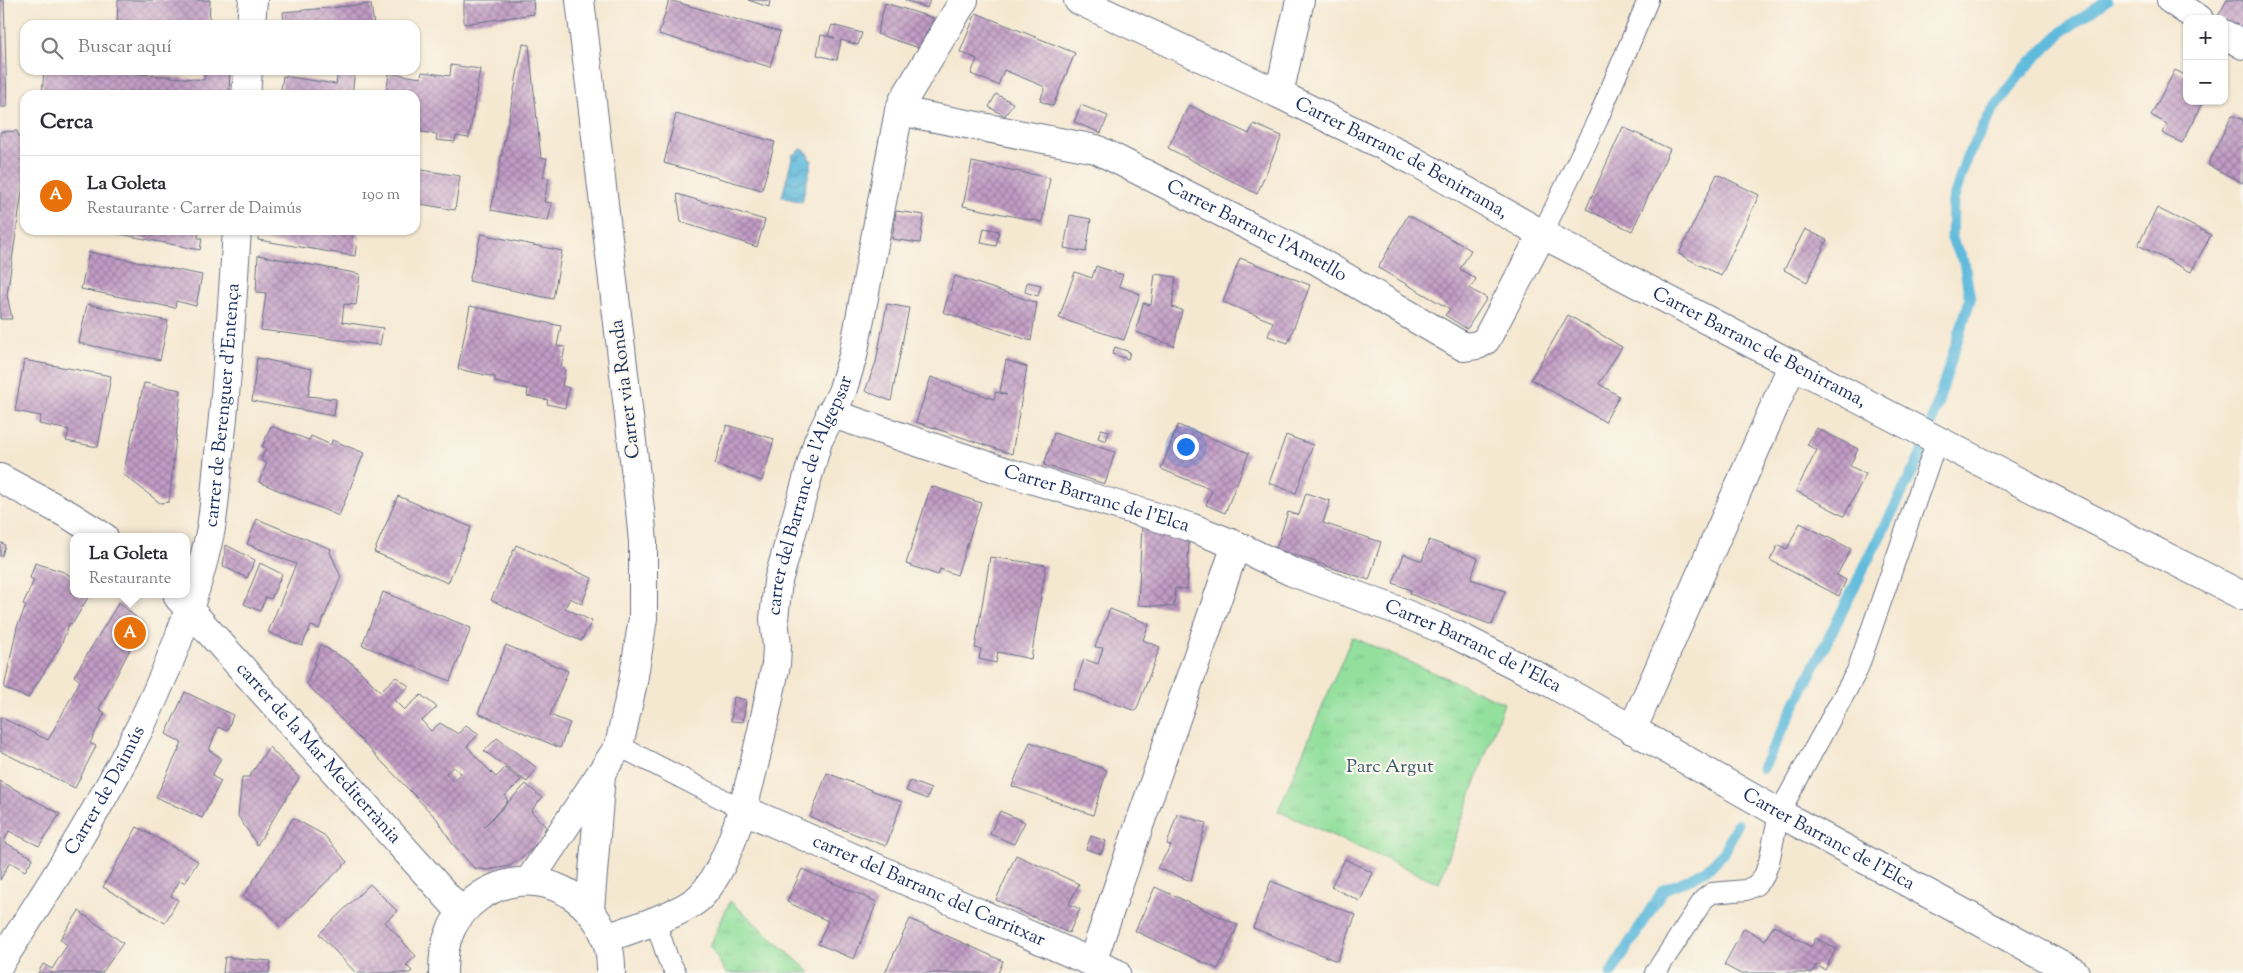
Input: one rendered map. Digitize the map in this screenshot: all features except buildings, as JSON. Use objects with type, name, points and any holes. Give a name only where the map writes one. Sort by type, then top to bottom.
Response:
[{"type":"street","points":[[251,20],[253,0]]},
{"type":"street","name":"Carrer via Ronda","points":[[529,881],[601,771],[620,746],[643,618],[643,542],[580,0]]},
{"type":"street","name":"carrer del Barranc de l'Algepsar","points":[[608,942],[691,904],[711,885],[720,868],[742,809],[776,664],[777,646],[774,619],[778,581],[818,441],[830,413],[842,392],[853,356],[899,111],[903,101],[964,0]]},
{"type":"street","name":"Carrer Barranc de Benirrama,","points":[[1078,0],[1279,94],[1414,161],[1542,234],[1937,440],[2243,596]]},
{"type":"street","points":[[1279,94],[1300,0]]},
{"type":"street","points":[[2172,0],[2193,15]]},
{"type":"street","points":[[2228,36],[2243,45]]},
{"type":"street","points":[[246,90],[248,75]]},
{"type":"street","name":"Carrer Barranc l'Ametllo","points":[[899,111],[1096,149],[1316,260],[1464,347],[1478,345],[1486,340],[1542,234]]},
{"type":"street","name":"carrer de Berenguer d'Entença","points":[[190,584],[205,552],[212,517],[225,406],[237,235]]},
{"type":"street","points":[[1632,730],[1793,364]]},
{"type":"street","name":"Carrer Barranc de l'Elca","points":[[830,413],[1007,472],[1190,527],[1236,545],[1292,572],[1394,609],[1456,635],[1551,683],[1780,813],[2075,973]]},
{"type":"street","points":[[0,478],[69,515],[98,533]]},
{"type":"street","points":[[1092,962],[1236,545]]},
{"type":"street","name":"carrer de la Mar Mediterrània","points":[[182,601],[461,912]]},
{"type":"street","name":"Carrer de Daimús","points":[[0,963],[55,880],[120,764],[163,677],[182,601]]},
{"type":"street","points":[[590,909],[601,771]]},
{"type":"street","name":"carrer del Barranc del Carritxar","points":[[742,809],[1116,973]]},
{"type":"street","points":[[442,973],[444,952],[450,931],[461,912],[480,895],[504,884],[529,881],[562,889],[590,909],[600,923],[608,942],[629,973]]},
{"type":"street","points":[[608,942],[611,973]]},
{"type":"lane","points":[[1542,234],[1598,119],[1648,0]]},
{"type":"lane","points":[[1655,973],[1704,900],[1712,893],[1746,890],[1756,885],[1764,876],[1780,813],[1857,671],[1937,440]]},
{"type":"lane","points":[[620,746],[742,809]]},
{"type":"lane","points":[[655,920],[668,958],[676,973]]},
{"type":"green space","name":"Parc Argut","points":[[1352,637],[1504,703],[1439,883],[1278,811]]},
{"type":"green space","points":[[730,901],[811,973],[726,973],[710,946]]},
{"type":"water","points":[[802,149],[808,153],[809,159],[812,160],[802,202],[782,197],[793,154],[797,154]]},
{"type":"waterway","points":[[1763,768],[1922,453],[1970,300],[1964,262],[1952,240],[1953,201],[1966,159],[1992,111],[2025,68],[2063,31],[2107,0]]},
{"type":"waterway","points":[[1611,973],[1663,890],[1690,879],[1709,868],[1725,851],[1737,824]]},
{"type":"place","name":"La Goleta","points":[[130,633]]}]
